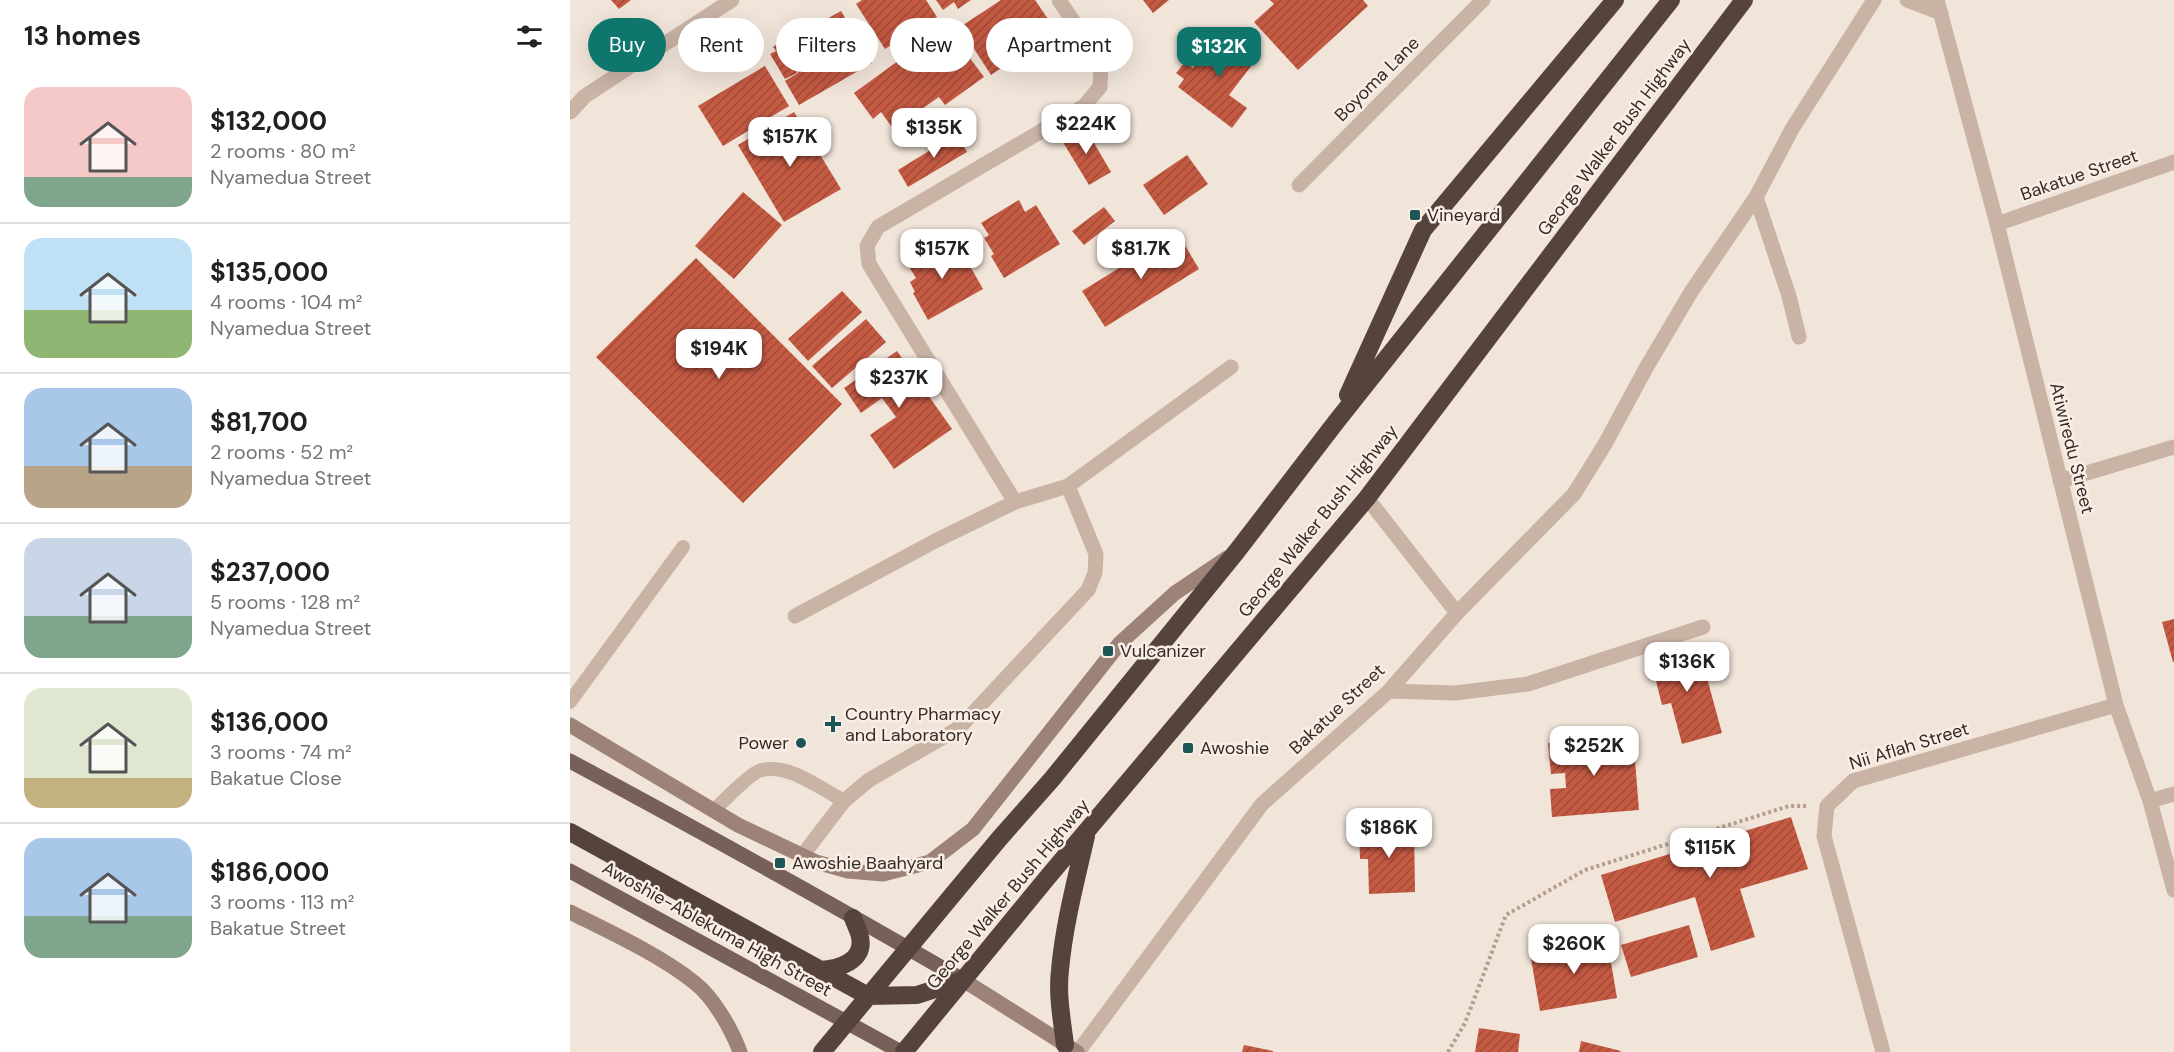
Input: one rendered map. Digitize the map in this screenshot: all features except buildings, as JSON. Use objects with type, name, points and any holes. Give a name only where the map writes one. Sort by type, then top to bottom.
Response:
[{"type":"highway","points":[[1336,422],[1424,230],[1615,0]]},
{"type":"highway","name":"George Walker Bush Highway","points":[[822,1052],[1052,779],[1237,551],[1336,422],[1671,0]]},
{"type":"highway","name":"George Walker Bush Highway","points":[[903,1052],[1367,498],[1744,0]]},
{"type":"highway","points":[[1074,1050],[1060,1003],[1059,972],[1087,831]]},
{"type":"highway","points":[[570,832],[868,996],[917,994],[963,980]]},
{"type":"highway","points":[[820,970],[836,969],[847,965],[858,954],[861,938],[853,918]]},
{"type":"main road","points":[[570,761],[783,876],[963,980]]},
{"type":"main road","name":"Awoshie-Ablekuma High Street","points":[[570,871],[903,1052]]},
{"type":"street","points":[[570,112],[585,96],[732,0]]},
{"type":"street","points":[[1016,502],[869,264],[867,246],[878,227],[1084,106],[1100,87],[1101,63],[1059,0]]},
{"type":"street","name":"Boyoma Lane","points":[[1299,185],[1483,0]]},
{"type":"street","name":"Bakatue Street","points":[[1074,1050],[1262,804],[1389,691],[1457,613],[1574,494],[1691,292],[1756,197],[1792,129],[1874,0]]},
{"type":"street","name":"Atiwiredu Street","points":[[1907,0],[1939,7],[1997,224],[2116,705],[2150,801],[2174,890]]},
{"type":"street","name":"Bakatue Street","points":[[1997,224],[2174,162]]},
{"type":"street","points":[[1756,197],[1789,296],[1798,337]]},
{"type":"street","points":[[795,616],[937,540],[1016,502],[1068,486],[1231,367]]},
{"type":"street","points":[[2060,481],[2174,447]]},
{"type":"street","points":[[570,725],[713,811],[802,856],[844,801],[869,780],[959,729],[1088,590],[1095,573],[1096,554],[1068,486]]},
{"type":"street","points":[[1367,498],[1457,613]]},
{"type":"street","name":"George Walker Bush Highway","points":[[802,856],[848,872],[883,874],[930,862],[973,829],[1120,643],[1175,593],[1237,551]]},
{"type":"street","points":[[1389,691],[1455,693],[1528,684],[1703,627]]},
{"type":"street","name":"Nii Aflah Street","points":[[1827,806],[1853,781],[2116,705]]},
{"type":"street","points":[[2150,801],[2174,794]]},
{"type":"street","points":[[1827,806],[1824,836],[1883,1052]]},
{"type":"street","points":[[570,912],[609,932],[696,984],[722,1014],[740,1052]]},
{"type":"street","points":[[963,980],[1074,1050]]},
{"type":"lane","points":[[570,702],[683,547]]},
{"type":"lane","points":[[713,811],[757,772],[772,768],[786,770],[844,801]]},
{"type":"path","points":[[1449,1052],[1465,1023],[1506,915],[1586,870],[1789,806],[1827,806]]},
{"type":"place","name":"Vineyard","points":[[1415,215]]},
{"type":"place","name":"Vulcanizer","points":[[1108,651]]},
{"type":"place","name":"Country Pharmacy and Laboratory","points":[[833,724]]},
{"type":"place","name":"Power","points":[[801,743]]},
{"type":"place","name":"Awoshie","points":[[1188,748]]},
{"type":"place","name":"Awoshie Baahyard","points":[[780,863]]}]
